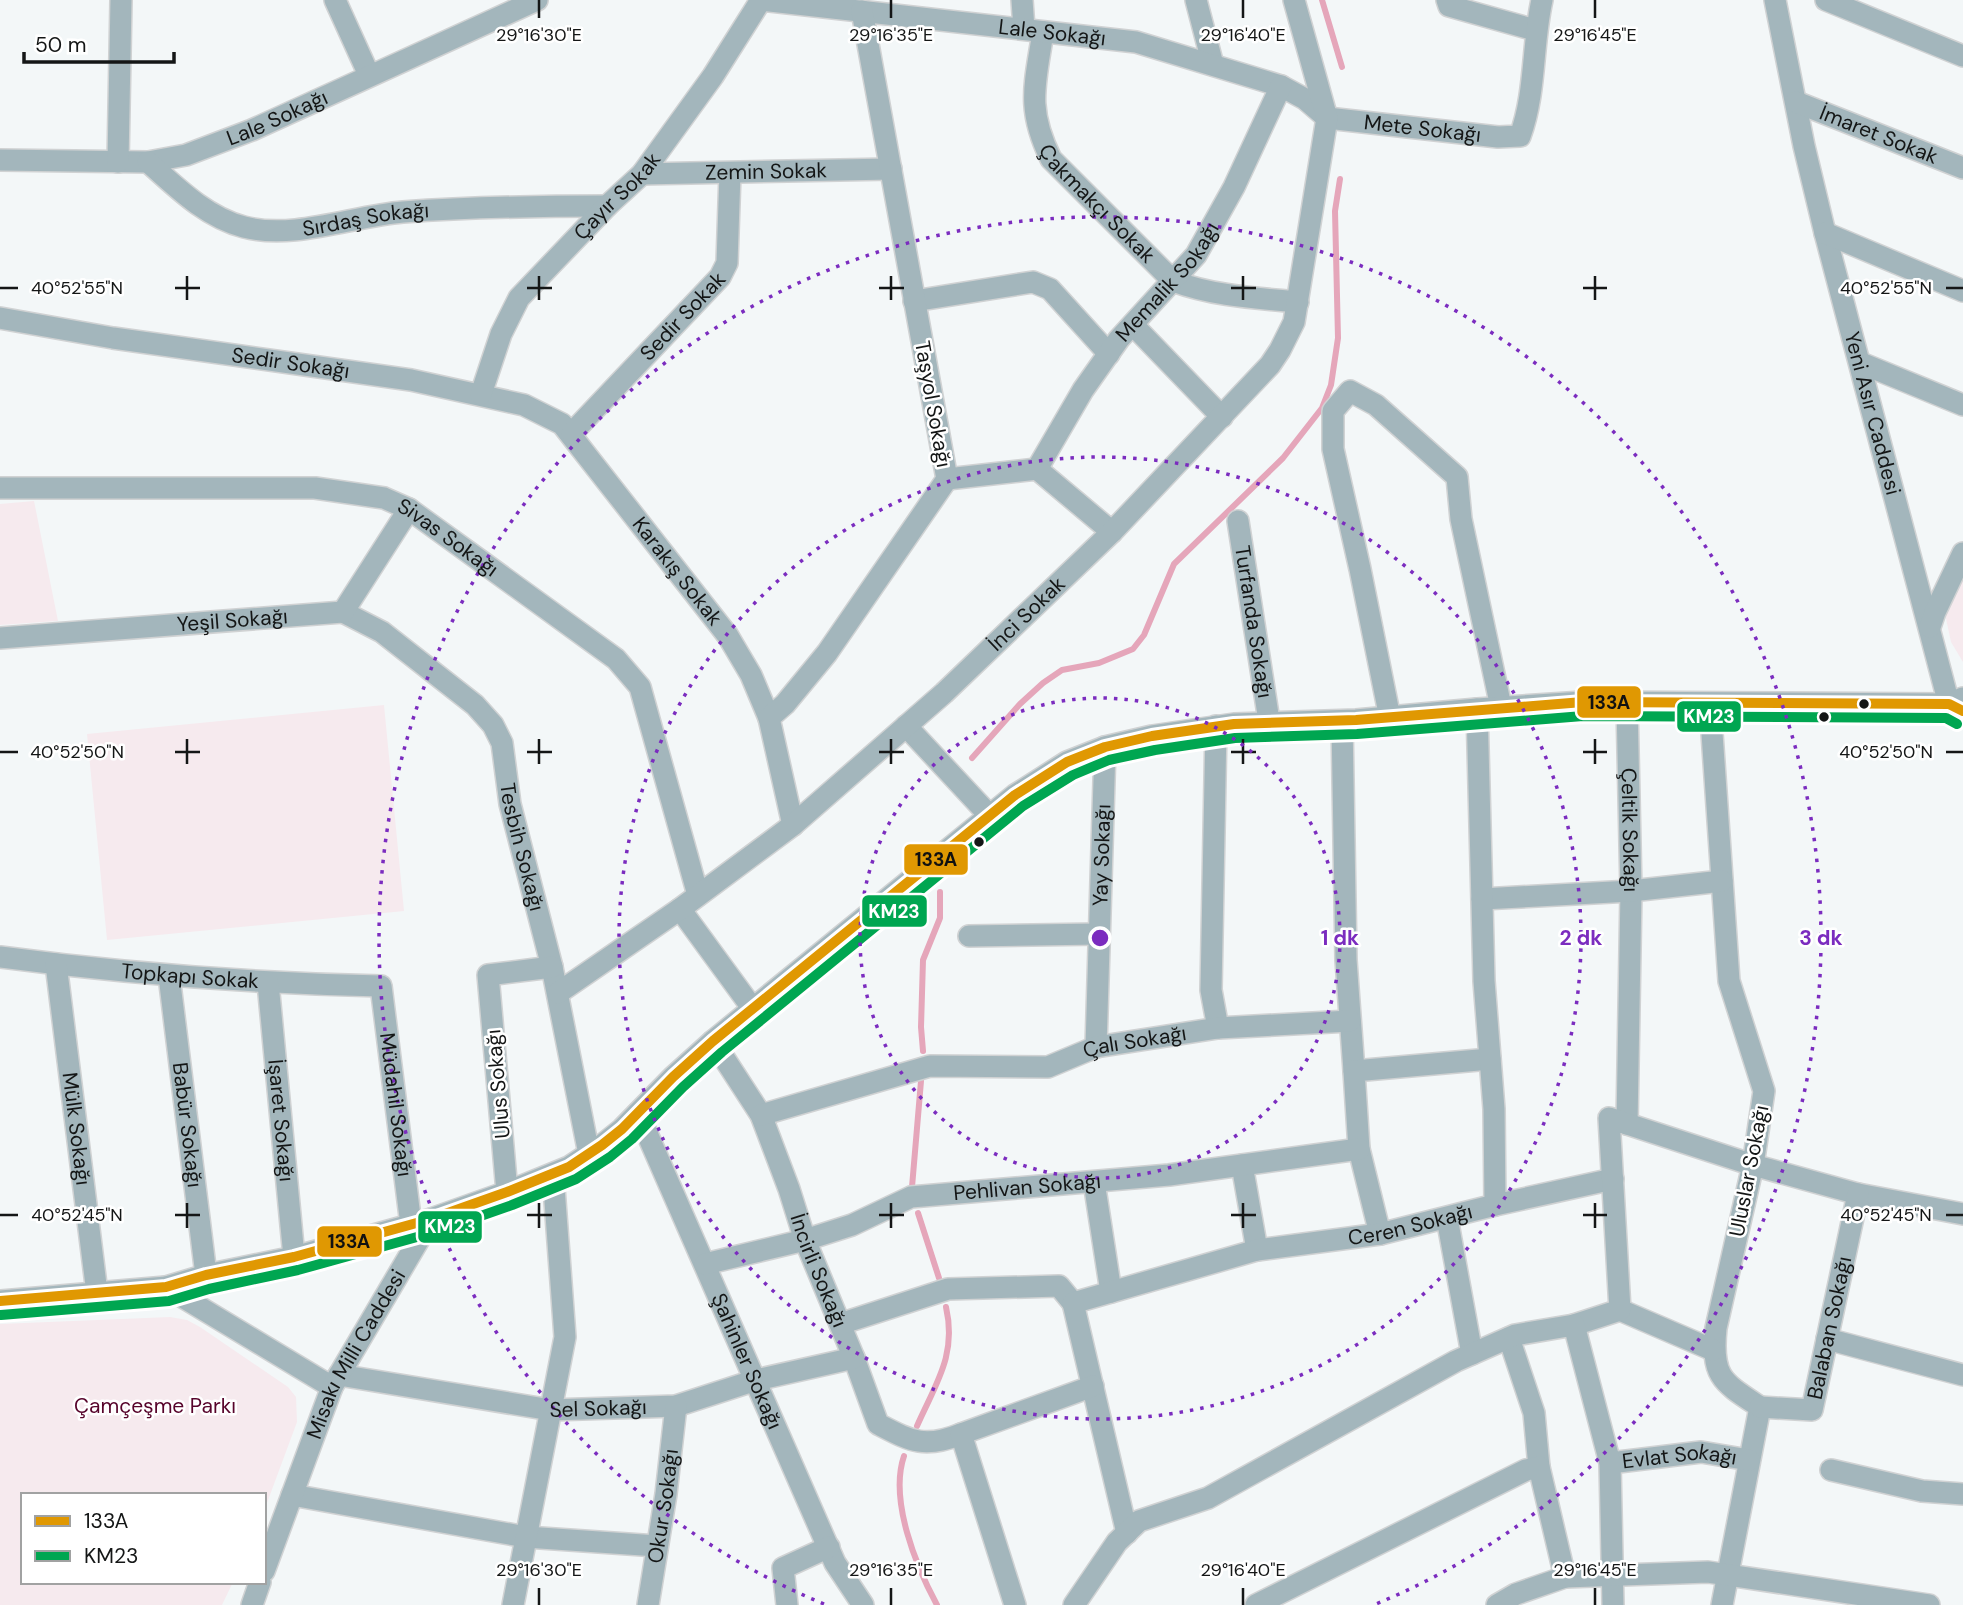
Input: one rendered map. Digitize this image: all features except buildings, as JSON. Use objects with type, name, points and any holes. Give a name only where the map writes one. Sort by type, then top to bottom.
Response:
[{"type":"street","points":[[118,162],[121,0]]},
{"type":"street","points":[[335,0],[369,75]]},
{"type":"street","name":"Lale Sokağı","points":[[0,160],[148,162],[186,155],[251,130],[369,75],[505,6],[537,0]]},
{"type":"street","name":"Lale Sokağı","points":[[761,0],[862,11],[889,7],[1033,31],[1136,42],[1281,86],[1305,99],[1327,117]]},
{"type":"street","name":"Çayır Sokak","points":[[481,394],[501,334],[519,298],[607,206],[642,174],[705,87],[761,0]]},
{"type":"street","name":"Çakmakçı Sokak","points":[[1022,0],[1033,31],[1035,115],[1039,134],[1051,159],[1173,281],[1226,295],[1298,302]]},
{"type":"street","points":[[1196,0],[1213,65]]},
{"type":"street","points":[[1294,0],[1327,117]]},
{"type":"street","points":[[1447,0],[1449,6],[1535,30],[1542,0]]},
{"type":"street","name":"Yeni Asır Caddesi","points":[[1774,0],[1825,233],[1930,627],[1958,705]]},
{"type":"street","points":[[1826,0],[1963,56]]},
{"type":"street","name":"Taşyol Sokağı","points":[[769,718],[785,704],[827,653],[947,479],[862,11]]},
{"type":"street","name":"Mete Sokağı","points":[[1327,117],[1499,137],[1520,136],[1528,113],[1535,30]]},
{"type":"street","name":"Memalik Sokağı","points":[[1037,469],[1083,390],[1108,354],[1196,255],[1215,223],[1281,86]]},
{"type":"street","name":"İmaret Sokak","points":[[1796,102],[1963,169]]},
{"type":"street","name":"İnci Sokak","points":[[558,993],[680,909],[793,825],[1026,617],[1112,533],[1222,417],[1280,350],[1294,322],[1327,117]]},
{"type":"street","name":"Sırdaş Sokağı","points":[[148,162],[181,192],[217,217],[264,231],[291,230],[401,212],[526,206],[607,206]]},
{"type":"street","name":"Zemin Sokak","points":[[642,174],[891,169]]},
{"type":"street","name":"Sedir Sokak","points":[[572,433],[720,277],[727,263],[730,173]]},
{"type":"street","points":[[1825,233],[1963,291]]},
{"type":"street","points":[[914,301],[1033,282],[1051,289],[1108,354]]},
{"type":"street","name":"Sedir Sokağı","points":[[0,318],[113,338],[411,380],[481,394],[524,405],[562,424],[572,433]]},
{"type":"street","points":[[1133,325],[1222,417]]},
{"type":"street","points":[[1861,363],[1963,405]]},
{"type":"street","points":[[1390,718],[1332,449],[1333,411],[1350,391],[1376,405],[1457,477],[1461,519],[1501,707]]},
{"type":"street","name":"Karakış Sokak","points":[[572,433],[728,636],[751,675],[769,718]]},
{"type":"street","points":[[947,479],[1037,469],[1112,533]]},
{"type":"street","name":"Sivas Sokağı","points":[[0,488],[315,488],[384,498],[410,509],[616,659],[629,672],[640,687],[698,895]]},
{"type":"street","points":[[343,612],[410,509]]},
{"type":"street","name":"Turfanda Sokağı","points":[[1238,521],[1269,721]]},
{"type":"street","points":[[1930,627],[1963,554]]},
{"type":"street","name":"Yeşil Sokağı","points":[[0,638],[343,612]]},
{"type":"street","name":"Tesbih Sokağı","points":[[343,612],[382,632],[475,705],[493,725],[502,743],[510,804],[558,993],[589,1154]]},
{"type":"street","points":[[0,1301],[166,1287],[206,1275],[294,1257],[421,1222],[553,1174],[589,1154],[622,1129],[713,1041],[989,815],[1055,769],[1105,747],[1152,736],[1269,721],[1342,721],[1583,702],[1958,705]]},
{"type":"street","name":"Çeltik Sokağı","points":[[1620,1310],[1612,1179],[1618,1121],[1631,891],[1627,704]]},
{"type":"street","name":"Uluslar Sokağı","points":[[1710,704],[1729,981],[1764,1091],[1753,1165],[1713,1350]]},
{"type":"street","name":"Ceren Sokağı","points":[[1073,1303],[1257,1250],[1380,1234],[1495,1205],[1494,1109],[1484,981],[1477,709]]},
{"type":"street","points":[[769,718],[793,825]]},
{"type":"street","points":[[1342,721],[1346,960],[1359,1149],[1380,1234]]},
{"type":"street","points":[[906,726],[989,815]]},
{"type":"street","name":"Çalı Sokağı","points":[[761,1115],[930,1066],[1048,1067],[1096,1047],[1218,1028],[1211,990],[1216,726]]},
{"type":"street","name":"Yay Sokağı","points":[[1096,1047],[1105,747]]},
{"type":"street","points":[[1482,899],[1631,891],[1722,881]]},
{"type":"street","points":[[680,909],[752,1009]]},
{"type":"street","points":[[969,936],[1099,934]]},
{"type":"street","name":"Topkapı Sokak","points":[[0,957],[169,976],[268,983],[381,986]]},
{"type":"street","name":"Mülk Sokağı","points":[[56,964],[97,1293]]},
{"type":"street","name":"Ulus Sokağı","points":[[508,1192],[488,975],[552,967]]},
{"type":"street","name":"Babür Sokağı","points":[[169,976],[206,1275]]},
{"type":"street","name":"İşaret Sokağı","points":[[268,983],[294,1257]]},
{"type":"street","name":"Müdahil Sokağı","points":[[381,986],[421,1222]]},
{"type":"street","points":[[1218,1028],[1350,1021]]},
{"type":"street","name":"İncirli Sokağı","points":[[713,1041],[761,1115],[805,1240],[878,1424],[911,1441],[940,1442],[1093,1387]]},
{"type":"street","points":[[1354,1071],[1490,1059]]},
{"type":"street","name":"Şahinler Sokağı","points":[[638,1113],[835,1563],[863,1605]]},
{"type":"street","points":[[1618,1121],[1753,1165],[1858,1194],[1963,1214]]},
{"type":"street","name":"Pehlivan Sokağı","points":[[705,1264],[805,1240],[852,1224],[911,1197],[1169,1175],[1359,1149]]},
{"type":"street","points":[[1242,1166],[1257,1250]]},
{"type":"street","points":[[513,1605],[565,1337],[553,1174]]},
{"type":"street","points":[[1495,1205],[1612,1179]]},
{"type":"street","points":[[1094,1182],[1111,1292]]},
{"type":"street","name":"Balaban Sokağı","points":[[1760,1407],[1812,1409],[1858,1194]]},
{"type":"street","points":[[1447,1217],[1472,1354]]},
{"type":"street","name":"Misakı Milli Caddesi","points":[[266,1566],[336,1381],[421,1222]]},
{"type":"street","points":[[840,1324],[948,1289],[1059,1286],[1073,1303],[1127,1533]]},
{"type":"street","name":"Sel Sokağı","points":[[166,1287],[336,1381],[551,1410],[676,1406],[756,1380],[854,1358]]},
{"type":"street","points":[[1074,1605],[1117,1542],[1139,1521],[1208,1498],[1456,1361],[1509,1338],[1574,1325],[1620,1310],[1713,1350],[1717,1370],[1729,1387],[1760,1407],[1722,1605]]},
{"type":"street","points":[[1574,1325],[1610,1463],[1613,1605]]},
{"type":"street","points":[[1509,1338],[1534,1413],[1539,1467],[1565,1577]]},
{"type":"street","points":[[1827,1339],[1963,1375]]},
{"type":"street","name":"Okur Sokağı","points":[[648,1605],[676,1406]]},
{"type":"street","points":[[961,1434],[1015,1605]]},
{"type":"street","name":"Evlat Sokağı","points":[[1610,1463],[1702,1452],[1749,1460]]},
{"type":"street","points":[[1256,1605],[1526,1470],[1539,1467]]},
{"type":"street","points":[[1831,1470],[1922,1491],[1963,1494]]},
{"type":"street","points":[[292,1495],[526,1537],[657,1546]]},
{"type":"street","points":[[787,1605],[783,1568],[828,1547]]},
{"type":"street","points":[[1497,1605],[1516,1594],[1565,1577],[1708,1572],[1929,1605]]},
{"type":"street","points":[[252,1605],[259,1584]]},
{"type":"green space","points":[[34,501],[58,621],[0,625],[0,504]]},
{"type":"green space","points":[[1963,572],[1963,662],[1951,642],[1945,614]]},
{"type":"green space","points":[[384,705],[404,911],[107,940],[87,734]]},
{"type":"green space","name":"Çamçeşme Parkı","points":[[170,1317],[187,1320],[288,1387],[296,1397],[297,1422],[266,1506],[266,1493],[21,1493],[21,1584],[232,1584],[222,1605],[0,1605],[0,1324]]},
{"type":"waterway","points":[[1322,0],[1342,67]]},
{"type":"waterway","points":[[972,758],[1020,704],[1062,670],[1099,663],[1133,649],[1144,635],[1174,564],[1283,458],[1322,408],[1331,385],[1338,338],[1335,211],[1340,179]]},
{"type":"waterway","points":[[923,1051],[923,960],[940,918],[940,892]]},
{"type":"waterway","points":[[912,1187],[921,1081]]},
{"type":"waterway","points":[[918,1213],[939,1278]]},
{"type":"waterway","points":[[917,1426],[947,1354],[949,1324],[946,1307]]},
{"type":"waterway","points":[[904,1456],[900,1473],[902,1512],[913,1552],[937,1605]]},
{"type":"transit line","name":"133A","points":[[0,1301],[166,1287],[206,1275],[294,1257],[431,1219],[569,1167],[622,1129],[713,1041],[1015,795],[1067,762],[1105,747],[1152,736],[1234,724],[1356,720],[1583,702],[1949,704],[1963,711]]},
{"type":"transit line","name":"KM23","points":[[1,1315],[169,1301],[209,1289],[298,1270],[435,1232],[576,1179],[632,1139],[722,1052],[1023,806],[1073,775],[1109,760],[1235,738],[1357,734],[1583,716],[1946,718],[1957,724]]}]
